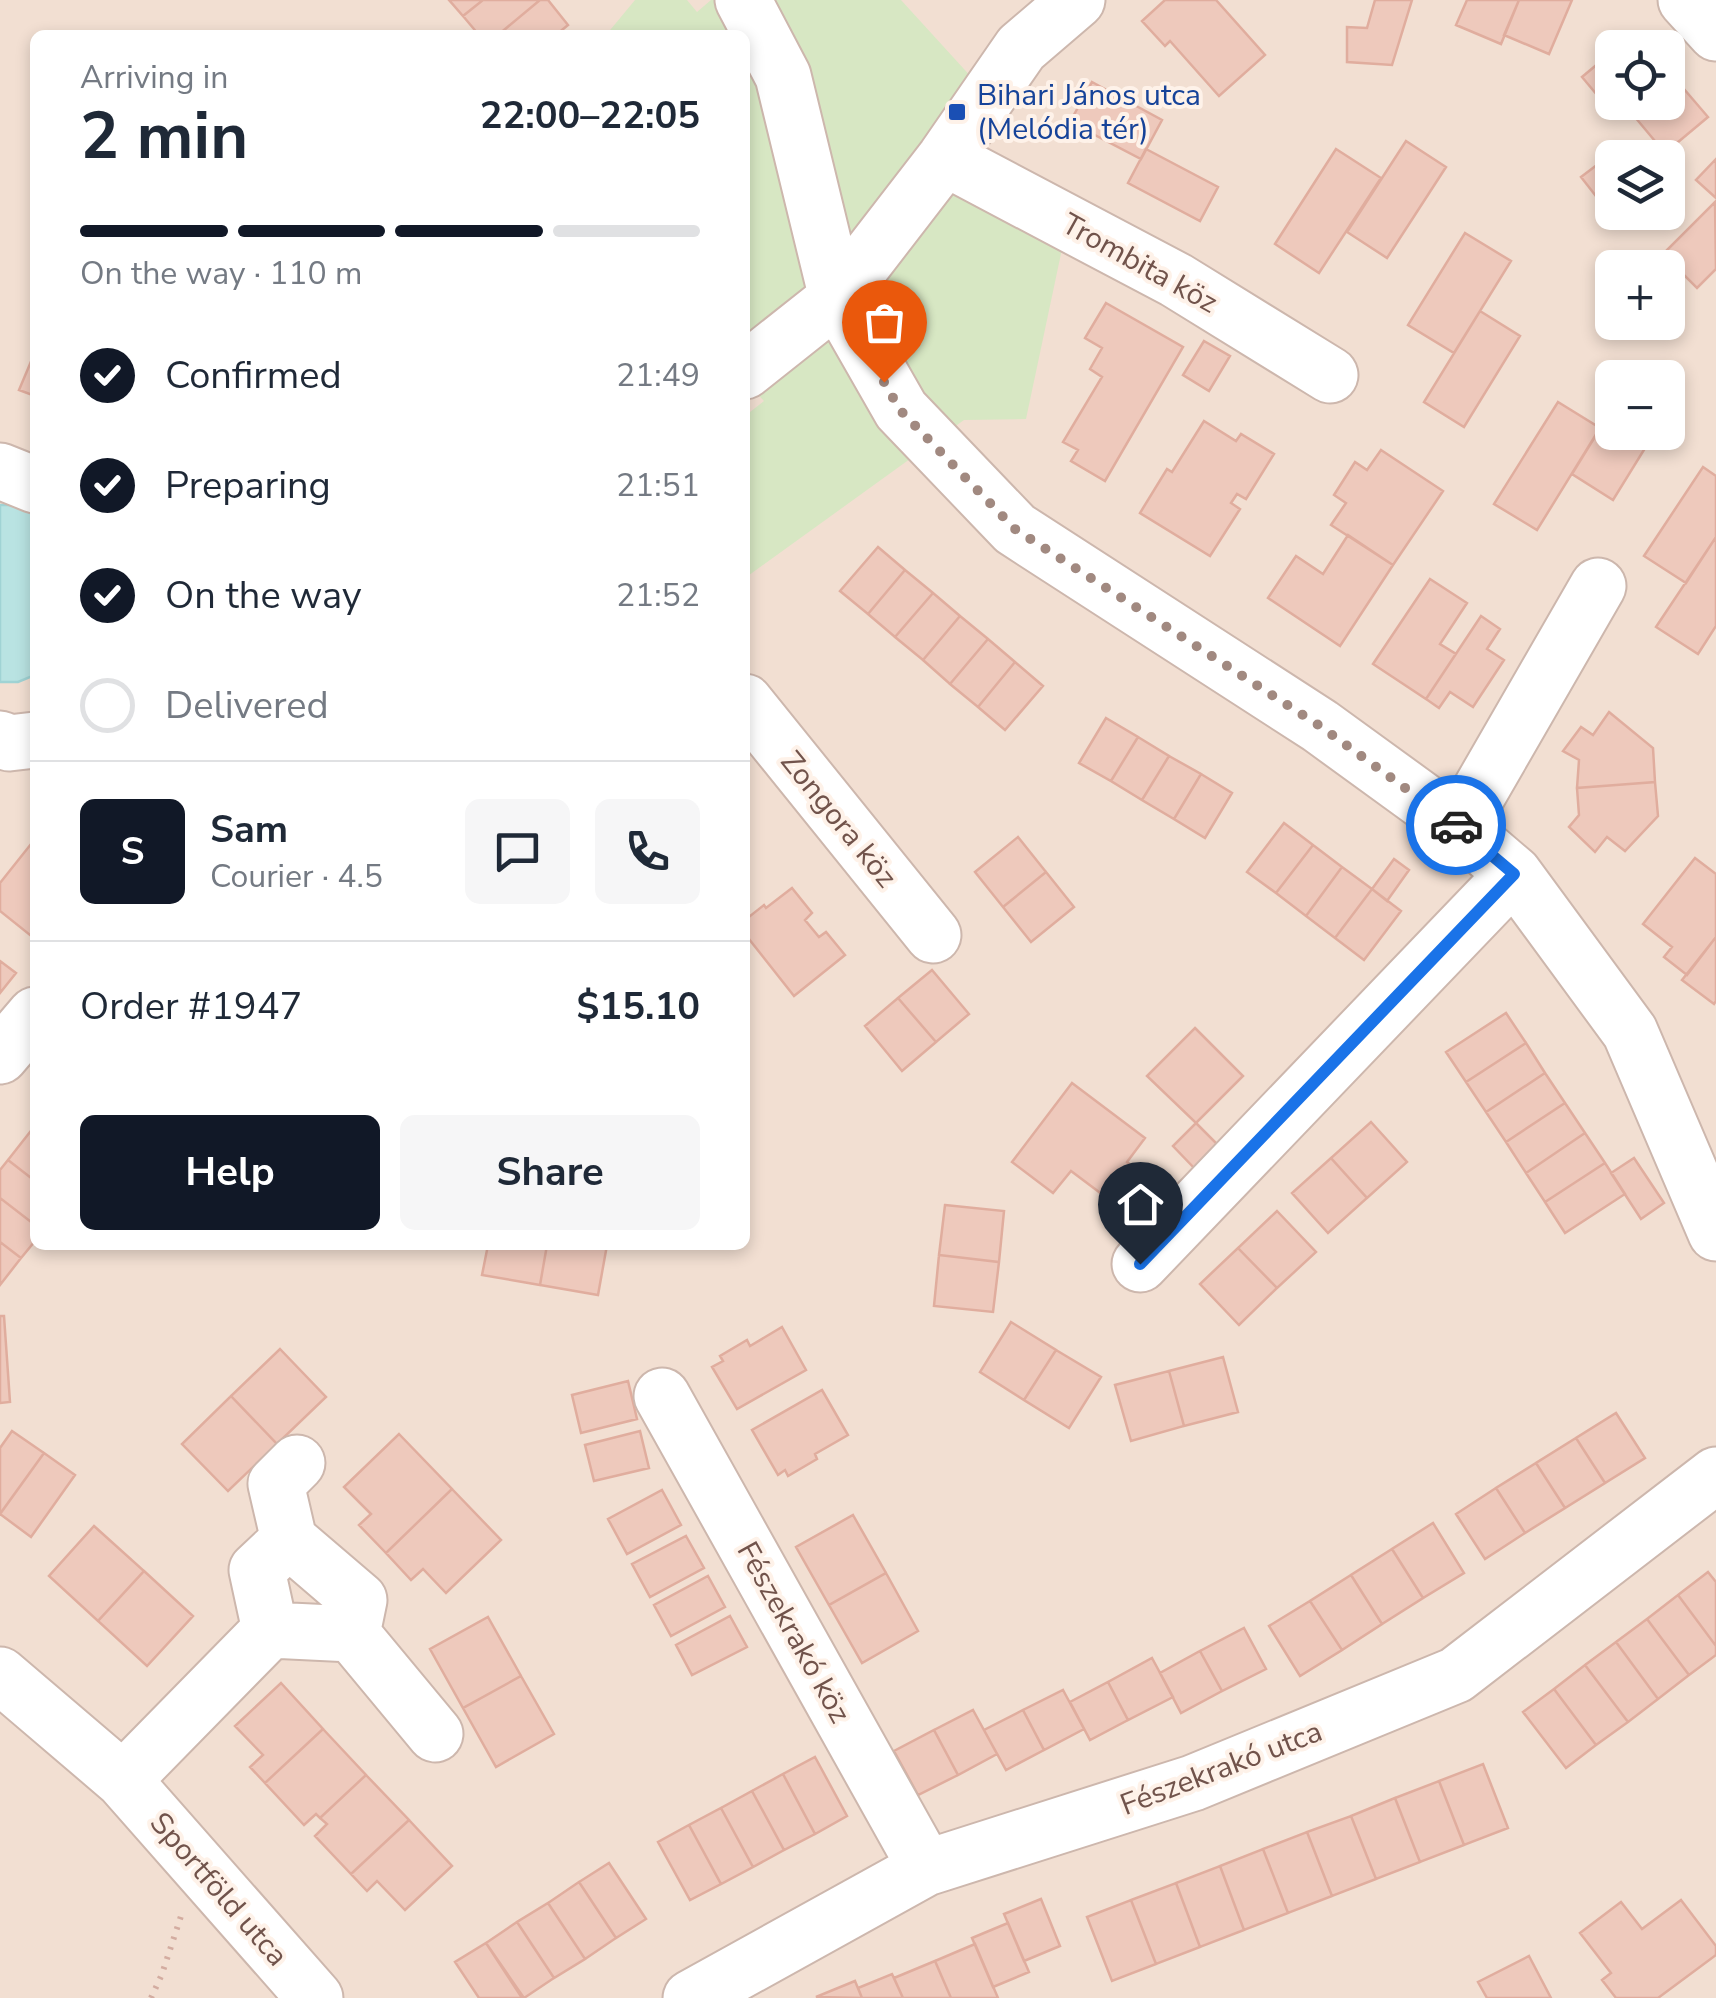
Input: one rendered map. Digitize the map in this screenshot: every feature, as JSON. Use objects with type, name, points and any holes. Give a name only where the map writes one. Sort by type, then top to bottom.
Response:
[{"type":"street","points":[[743,0],[782,76],[837,298],[900,410],[1015,529],[1320,726],[1459,827],[1514,874],[1630,1032],[1716,1233]]},
{"type":"street","points":[[750,367],[837,298],[945,158],[1021,48],[1077,0]]},
{"type":"street","points":[[1686,0],[1716,33]]},
{"type":"street","name":"Trombita köz","points":[[945,158],[1176,280],[1330,375]]},
{"type":"street","points":[[0,471],[30,483]]},
{"type":"street","points":[[1459,827],[1598,586]]},
{"type":"street","name":"Zongora köz","points":[[750,708],[932,935]]},
{"type":"street","points":[[0,740],[30,741]]},
{"type":"street","points":[[1140,1264],[1514,874]]},
{"type":"street","points":[[0,1056],[30,1021]]},
{"type":"street","name":"Fészekrakó köz","points":[[662,1396],[926,1868]]},
{"type":"street","points":[[298,1462],[276,1484],[289,1540],[359,1600],[352,1634]]},
{"type":"street","name":"Fészekrakó utca","points":[[691,1998],[926,1868],[1194,1783],[1456,1675],[1716,1475]]},
{"type":"street","points":[[270,1630],[257,1570],[289,1540]]},
{"type":"street","points":[[123,1780],[270,1630],[352,1634],[436,1734]]},
{"type":"street","name":"Sportföld utca","points":[[0,1675],[123,1780],[315,1998]]},
{"type":"path","points":[[151,1998],[199,1864]]},
{"type":"shaded area","points":[[0,0],[1716,0],[1716,1998],[0,1998]]},
{"type":"green space","points":[[635,0],[687,0],[697,12],[711,0],[901,0],[974,80],[915,175],[1062,249],[1026,419],[964,420],[750,574],[750,412],[764,401],[750,386],[750,30],[610,30]]},
{"type":"water","points":[[0,505],[17,505],[30,513],[30,677],[0,682]]},
{"type":"building","points":[[449,0],[483,0],[463,16]]},
{"type":"building","points":[[483,0],[540,0],[504,30],[475,30],[463,16]]},
{"type":"building","points":[[540,0],[548,0],[568,25],[562,30],[504,30]]},
{"type":"building","points":[[1165,0],[1216,0],[1265,55],[1219,96],[1170,41],[1165,46],[1142,21]]},
{"type":"building","points":[[1375,0],[1412,0],[1392,65],[1347,62],[1347,27],[1367,28]]},
{"type":"building","points":[[1467,0],[1519,0],[1501,44],[1456,25]]},
{"type":"building","points":[[1519,0],[1572,0],[1549,54],[1504,35]]},
{"type":"building","points":[[1595,66],[1595,92],[1582,77]]},
{"type":"building","points":[[1092,82],[1162,120],[1141,159],[1070,122]]},
{"type":"building","points":[[1685,90],[1708,117],[1681,140],[1654,140],[1637,120],[1685,120]]},
{"type":"building","points":[[1406,141],[1446,167],[1387,258],[1347,232]]},
{"type":"building","points":[[1146,149],[1218,187],[1200,221],[1128,183]]},
{"type":"building","points":[[1336,149],[1381,178],[1319,273],[1275,244]]},
{"type":"building","points":[[1716,159],[1716,198],[1696,180]]},
{"type":"building","points":[[1595,166],[1595,195],[1581,177]]},
{"type":"building","points":[[1715,202],[1716,269],[1697,288],[1685,276],[1685,250],[1667,250]]},
{"type":"building","points":[[1465,233],[1511,261],[1454,353],[1408,325]]},
{"type":"building","points":[[1106,303],[1183,347],[1105,481],[1071,461],[1078,450],[1063,442],[1102,377],[1090,369],[1102,348],[1085,338]]},
{"type":"building","points":[[1480,311],[1520,336],[1464,427],[1424,402]]},
{"type":"building","points":[[1204,341],[1230,356],[1209,391],[1183,375]]},
{"type":"building","points":[[30,364],[30,394],[19,390]]},
{"type":"building","points":[[1558,402],[1595,425],[1595,436],[1537,530],[1494,504]]},
{"type":"building","points":[[1204,421],[1236,441],[1241,434],[1274,454],[1246,499],[1237,494],[1231,503],[1240,509],[1210,556],[1140,513]]},
{"type":"building","points":[[1595,437],[1595,450],[1644,450],[1613,500],[1572,474]]},
{"type":"building","points":[[1381,450],[1443,491],[1393,565],[1331,525],[1346,503],[1334,495],[1355,462],[1367,470]]},
{"type":"building","points":[[1703,467],[1716,476],[1716,537],[1686,583],[1644,556]]},
{"type":"building","points":[[1348,535],[1393,565],[1340,646],[1268,598],[1296,556],[1323,574]]},
{"type":"building","points":[[1716,537],[1716,626],[1698,654],[1656,627]]},
{"type":"building","points":[[878,547],[905,570],[868,614],[840,591]]},
{"type":"building","points":[[905,570],[933,593],[895,637],[868,614]]},
{"type":"building","points":[[1430,579],[1467,603],[1440,644],[1456,654],[1426,699],[1373,664]]},
{"type":"building","points":[[933,593],[960,616],[923,660],[895,637]]},
{"type":"building","points":[[960,616],[988,639],[950,684],[923,660]]},
{"type":"building","points":[[1481,616],[1500,629],[1487,649],[1504,660],[1473,707],[1450,692],[1439,708],[1426,699]]},
{"type":"building","points":[[988,639],[1015,662],[978,707],[950,684]]},
{"type":"building","points":[[1015,662],[1043,686],[1005,730],[978,707]]},
{"type":"building","points":[[1609,712],[1653,748],[1655,782],[1577,788],[1579,760],[1563,751],[1581,727],[1593,735]]},
{"type":"building","points":[[1106,718],[1138,737],[1111,781],[1079,763]]},
{"type":"building","points":[[1138,737],[1169,756],[1142,800],[1111,781]]},
{"type":"building","points":[[1169,756],[1201,774],[1174,819],[1142,800]]},
{"type":"building","points":[[1201,774],[1232,793],[1205,838],[1174,819]]},
{"type":"building","points":[[1655,782],[1658,816],[1625,851],[1607,837],[1595,852],[1569,827],[1579,815],[1577,788]]},
{"type":"building","points":[[1284,823],[1313,845],[1276,893],[1247,872]]},
{"type":"building","points":[[1018,837],[1046,872],[1003,907],[975,872]]},
{"type":"building","points":[[30,845],[30,935],[0,911],[0,883]]},
{"type":"building","points":[[1313,845],[1342,867],[1306,916],[1276,893]]},
{"type":"building","points":[[1695,858],[1716,874],[1716,937],[1687,975],[1664,957],[1672,947],[1643,924]]},
{"type":"building","points":[[1394,859],[1409,870],[1387,901],[1372,889]]},
{"type":"building","points":[[1342,867],[1372,889],[1335,938],[1306,916]]},
{"type":"building","points":[[1046,872],[1074,907],[1031,942],[1003,907]]},
{"type":"building","points":[[792,888],[812,913],[805,920],[819,937],[826,932],[845,955],[794,996],[750,940],[750,916],[764,905],[766,908]]},
{"type":"building","points":[[1372,889],[1401,911],[1364,960],[1335,938]]},
{"type":"building","points":[[1716,937],[1716,1001],[1714,1004],[1682,980]]},
{"type":"building","points":[[0,961],[16,973],[0,993]]},
{"type":"building","points":[[932,970],[969,1014],[936,1042],[898,998]]},
{"type":"building","points":[[898,998],[936,1042],[902,1071],[865,1026]]},
{"type":"building","points":[[1506,1013],[1526,1043],[1466,1082],[1446,1052]]},
{"type":"building","points":[[1195,1028],[1243,1076],[1196,1123],[1147,1076]]},
{"type":"building","points":[[1526,1043],[1545,1073],[1486,1112],[1466,1082]]},
{"type":"building","points":[[1545,1073],[1565,1103],[1506,1142],[1486,1112]]},
{"type":"building","points":[[1072,1083],[1145,1138],[1127,1162],[1148,1178],[1123,1210],[1071,1171],[1053,1193],[1012,1162]]},
{"type":"building","points":[[1565,1103],[1585,1133],[1526,1173],[1506,1142]]},
{"type":"building","points":[[1371,1122],[1407,1162],[1367,1198],[1331,1158]]},
{"type":"building","points":[[1196,1123],[1220,1147],[1197,1171],[1173,1146]]},
{"type":"building","points":[[30,1132],[30,1177],[8,1160]]},
{"type":"building","points":[[1585,1133],[1605,1163],[1545,1202],[1526,1173]]},
{"type":"building","points":[[1331,1158],[1367,1198],[1328,1233],[1292,1193]]},
{"type":"building","points":[[1634,1158],[1664,1203],[1641,1219],[1611,1173]]},
{"type":"building","points":[[8,1160],[30,1177],[30,1221],[0,1198],[0,1170]]},
{"type":"building","points":[[1605,1163],[1625,1194],[1565,1233],[1545,1202]]},
{"type":"building","points":[[0,1198],[30,1221],[30,1247],[21,1258],[0,1242]]},
{"type":"building","points":[[945,1205],[1004,1211],[999,1262],[939,1255]]},
{"type":"building","points":[[1277,1211],[1316,1252],[1277,1288],[1238,1248]]},
{"type":"building","points":[[0,1242],[21,1258],[0,1285]]},
{"type":"building","points":[[1238,1248],[1277,1288],[1239,1325],[1200,1284]]},
{"type":"building","points":[[487,1250],[546,1250],[540,1285],[482,1275]]},
{"type":"building","points":[[546,1250],[606,1250],[598,1295],[540,1285]]},
{"type":"building","points":[[939,1255],[999,1262],[993,1312],[934,1306]]},
{"type":"building","points":[[0,1316],[4,1316],[10,1402],[0,1403]]},
{"type":"building","points":[[1011,1322],[1056,1350],[1024,1400],[980,1372]]},
{"type":"building","points":[[782,1327],[806,1370],[737,1409],[712,1367],[723,1361],[720,1356],[747,1340],[750,1346]]},
{"type":"building","points":[[280,1349],[326,1397],[277,1444],[231,1396]]},
{"type":"building","points":[[1056,1350],[1101,1377],[1069,1428],[1024,1400]]},
{"type":"building","points":[[1223,1357],[1238,1412],[1184,1426],[1169,1371]]},
{"type":"building","points":[[1169,1371],[1184,1426],[1131,1441],[1115,1385]]},
{"type":"building","points":[[628,1381],[637,1419],[581,1433],[572,1395]]},
{"type":"building","points":[[822,1390],[848,1435],[788,1476],[785,1470],[778,1475],[752,1430]]},
{"type":"building","points":[[231,1396],[277,1444],[228,1491],[182,1444]]},
{"type":"building","points":[[1616,1413],[1645,1458],[1605,1483],[1576,1438]]},
{"type":"building","points":[[12,1431],[44,1453],[0,1514],[0,1448]]},
{"type":"building","points":[[640,1431],[649,1468],[594,1481],[585,1445]]},
{"type":"building","points":[[399,1434],[452,1489],[386,1553],[359,1525],[371,1514],[344,1487]]},
{"type":"building","points":[[1576,1438],[1605,1483],[1565,1508],[1536,1463]]},
{"type":"building","points":[[44,1453],[75,1475],[31,1537],[0,1514]]},
{"type":"building","points":[[1536,1463],[1565,1508],[1525,1533],[1496,1488]]},
{"type":"building","points":[[1496,1488],[1525,1533],[1485,1559],[1456,1514]]},
{"type":"building","points":[[452,1489],[501,1540],[446,1593],[423,1569],[411,1580],[386,1553]]},
{"type":"building","points":[[662,1490],[681,1525],[627,1554],[608,1519]]},
{"type":"building","points":[[853,1515],[886,1573],[829,1605],[796,1547]]},
{"type":"building","points":[[1433,1523],[1464,1573],[1423,1598],[1392,1549]]},
{"type":"building","points":[[94,1526],[144,1571],[98,1621],[49,1576]]},
{"type":"building","points":[[686,1536],[704,1568],[650,1597],[632,1564]]},
{"type":"building","points":[[1392,1549],[1423,1598],[1382,1624],[1351,1575]]},
{"type":"building","points":[[144,1571],[193,1616],[147,1666],[98,1621]]},
{"type":"building","points":[[1708,1572],[1716,1582],[1716,1646],[1678,1595]]},
{"type":"building","points":[[886,1573],[918,1631],[862,1663],[829,1605]]},
{"type":"building","points":[[1351,1575],[1382,1624],[1342,1650],[1310,1601]]},
{"type":"building","points":[[708,1576],[725,1607],[671,1636],[654,1605]]},
{"type":"building","points":[[1678,1595],[1716,1646],[1716,1655],[1689,1675],[1647,1619]]},
{"type":"building","points":[[1310,1601],[1342,1650],[1300,1676],[1269,1626]]},
{"type":"building","points":[[730,1616],[747,1647],[692,1675],[676,1645]]},
{"type":"building","points":[[488,1617],[521,1676],[463,1708],[430,1649]]},
{"type":"building","points":[[1647,1619],[1689,1675],[1658,1699],[1616,1642]]},
{"type":"building","points":[[1244,1628],[1266,1669],[1222,1691],[1200,1651]]},
{"type":"building","points":[[1616,1642],[1658,1699],[1628,1722],[1585,1665]]},
{"type":"building","points":[[1200,1651],[1222,1691],[1181,1713],[1160,1673]]},
{"type":"building","points":[[1152,1658],[1173,1697],[1128,1720],[1108,1682]]},
{"type":"building","points":[[1585,1665],[1628,1722],[1596,1745],[1554,1689]]},
{"type":"building","points":[[521,1676],[554,1734],[496,1767],[463,1708]]},
{"type":"building","points":[[1108,1682],[1128,1720],[1090,1740],[1070,1702]]},
{"type":"building","points":[[281,1683],[323,1729],[265,1783],[250,1767],[263,1755],[235,1726]]},
{"type":"building","points":[[1554,1689],[1596,1745],[1566,1768],[1523,1712]]},
{"type":"building","points":[[1063,1690],[1084,1729],[1044,1750],[1023,1710]]},
{"type":"building","points":[[973,1710],[997,1754],[958,1775],[934,1730]]},
{"type":"building","points":[[1023,1710],[1044,1750],[1006,1770],[984,1730]]},
{"type":"building","points":[[323,1729],[366,1775],[320,1818],[316,1814],[304,1825],[265,1783]]},
{"type":"building","points":[[934,1730],[958,1775],[918,1795],[894,1751]]},
{"type":"building","points":[[815,1757],[847,1816],[815,1834],[783,1774]]},
{"type":"building","points":[[1483,1764],[1508,1828],[1464,1845],[1439,1781]]},
{"type":"building","points":[[783,1774],[815,1834],[784,1850],[752,1791]]},
{"type":"building","points":[[366,1775],[409,1820],[351,1874],[315,1836],[327,1824],[320,1818]]},
{"type":"building","points":[[1439,1781],[1464,1845],[1420,1862],[1395,1798]]},
{"type":"building","points":[[752,1791],[784,1850],[753,1867],[721,1808]]},
{"type":"building","points":[[1395,1798],[1420,1862],[1376,1879],[1351,1816]]},
{"type":"building","points":[[721,1808],[753,1867],[721,1884],[689,1825]]},
{"type":"building","points":[[1351,1816],[1376,1879],[1332,1896],[1307,1832]]},
{"type":"building","points":[[409,1820],[452,1866],[405,1910],[377,1881],[367,1891],[351,1874]]},
{"type":"building","points":[[689,1825],[721,1884],[690,1900],[658,1842]]},
{"type":"building","points":[[1307,1832],[1332,1896],[1288,1913],[1263,1849]]},
{"type":"building","points":[[1263,1849],[1288,1913],[1244,1930],[1220,1866]]},
{"type":"building","points":[[609,1863],[646,1919],[616,1938],[579,1882]]},
{"type":"building","points":[[1220,1866],[1244,1930],[1200,1947],[1176,1883]]},
{"type":"building","points":[[579,1882],[616,1938],[585,1959],[548,1903]]},
{"type":"building","points":[[1176,1883],[1200,1947],[1156,1964],[1131,1900]]},
{"type":"building","points":[[1041,1899],[1060,1946],[1024,1961],[1004,1914]]},
{"type":"building","points":[[1131,1900],[1156,1964],[1112,1981],[1087,1917]]},
{"type":"building","points":[[1681,1900],[1716,1946],[1716,1955],[1658,1998],[1616,1998],[1602,1980],[1611,1973],[1580,1933],[1621,1902],[1642,1929]]},
{"type":"building","points":[[548,1903],[585,1959],[554,1978],[517,1922]]},
{"type":"building","points":[[517,1922],[554,1978],[524,1998],[486,1943]]},
{"type":"building","points":[[1008,1923],[1029,1972],[993,1987],[972,1938]]},
{"type":"building","points":[[486,1943],[522,1998],[479,1998],[455,1962]]},
{"type":"building","points":[[975,1944],[998,1998],[951,1998],[935,1961]]},
{"type":"building","points":[[1529,1956],[1551,1998],[1487,1998],[1478,1982]]},
{"type":"building","points":[[935,1961],[951,1998],[903,1998],[894,1978]]},
{"type":"building","points":[[892,1974],[903,1998],[862,1998],[858,1988]]},
{"type":"building","points":[[855,1981],[862,1998],[816,1997]]},
{"type":"way so far","points":[[884,382],[900,410],[1015,529],[1320,726],[1456,825]]},
{"type":"place","name":"Bihari János utca (Melódia tér)","points":[[957,112]]},
{"type":"route","points":[[1140,1264],[1514,874],[1456,825]]}]
